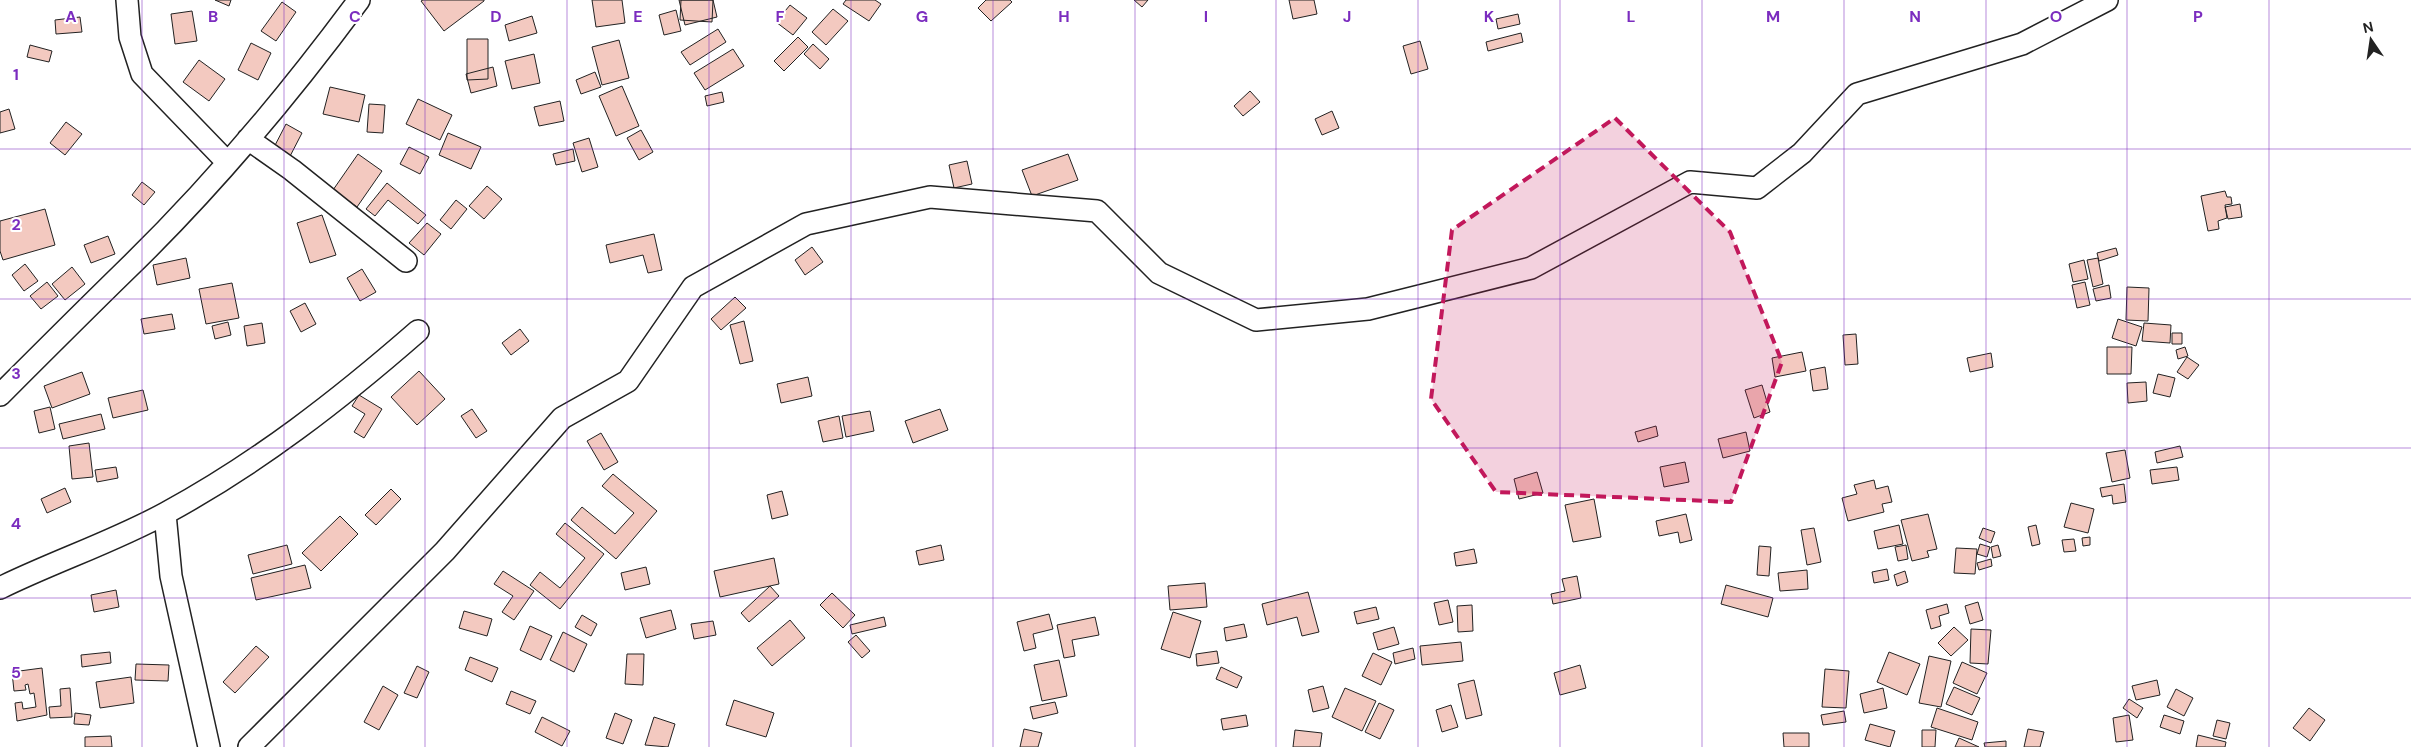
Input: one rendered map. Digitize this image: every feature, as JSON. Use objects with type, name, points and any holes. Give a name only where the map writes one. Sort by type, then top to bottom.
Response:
[{"type":"street","points":[[127,0],[130,37],[142,74],[227,162]]},
{"type":"street","points":[[0,395],[84,309],[125,272],[248,139],[325,46],[359,0]]},
{"type":"street","points":[[250,747],[445,551],[562,418],[628,381],[693,287],[806,224],[930,197],[1097,211],[1159,274],[1256,320],[1368,309],[1531,268],[1690,182],[1757,188],[1802,153],[1857,94],[2022,44],[2107,0]]},
{"type":"street","points":[[248,139],[292,170],[406,261]]},
{"type":"street","points":[[0,588],[91,550],[165,514],[236,472],[303,426],[418,330]]},
{"type":"street","points":[[165,514],[171,576],[209,747]]},
{"type":"highlighted area","points":[[1615,118],[1730,232],[1782,362],[1731,502],[1496,492],[1431,399],[1452,230]]},
{"type":"building","points":[[215,0],[231,0],[229,6]]},
{"type":"building","points":[[592,0],[622,0],[625,23],[596,27]]},
{"type":"building","points":[[679,0],[713,0],[717,17],[685,25]]},
{"type":"building","points":[[681,0],[713,0],[712,22],[680,20]]},
{"type":"building","points":[[846,0],[875,0],[881,4],[869,21],[843,4]]},
{"type":"building","points":[[986,0],[1010,0],[1012,2],[991,21],[978,8]]},
{"type":"building","points":[[1134,0],[1148,0],[1142,7]]},
{"type":"building","points":[[1289,0],[1314,0],[1317,14],[1293,19]]},
{"type":"building","points":[[421,1],[484,1],[444,31]]},
{"type":"building","points":[[282,2],[296,12],[276,41],[261,31]]},
{"type":"building","points":[[790,5],[807,18],[793,35],[776,22]]},
{"type":"building","points":[[833,9],[848,21],[826,45],[812,32]]},
{"type":"building","points":[[676,10],[681,31],[664,35],[659,15]]},
{"type":"building","points":[[192,11],[197,41],[175,44],[171,14]]},
{"type":"building","points":[[1518,14],[1520,24],[1498,29],[1496,19]]},
{"type":"building","points":[[532,16],[537,33],[509,41],[505,25]]},
{"type":"building","points":[[80,17],[82,32],[56,34],[55,20]]},
{"type":"building","points":[[718,29],[726,42],[690,65],[681,52]]},
{"type":"building","points":[[1521,33],[1523,42],[1488,51],[1486,42]]},
{"type":"building","points":[[798,37],[808,47],[784,71],[774,61]]},
{"type":"building","points":[[467,39],[488,39],[488,79],[467,80]]},
{"type":"building","points":[[619,40],[629,78],[602,85],[592,47]]},
{"type":"building","points":[[1420,41],[1428,69],[1411,74],[1403,46]]},
{"type":"building","points":[[251,43],[271,53],[258,80],[238,70]]},
{"type":"building","points":[[813,44],[829,59],[820,69],[804,54]]},
{"type":"building","points":[[30,45],[52,51],[49,62],[27,57]]},
{"type":"building","points":[[733,49],[744,66],[705,90],[694,73]]},
{"type":"building","points":[[534,54],[540,83],[512,89],[505,61]]},
{"type":"building","points":[[199,60],[225,79],[209,101],[183,82]]},
{"type":"building","points":[[493,67],[497,86],[471,93],[466,74]]},
{"type":"building","points":[[595,72],[601,87],[581,94],[576,80]]},
{"type":"building","points":[[622,86],[639,126],[616,136],[599,96]]},
{"type":"building","points":[[330,87],[365,95],[359,122],[323,114]]},
{"type":"building","points":[[1250,91],[1260,102],[1243,116],[1234,106]]},
{"type":"building","points":[[722,92],[724,102],[707,106],[705,96]]},
{"type":"building","points":[[418,99],[452,115],[440,140],[406,124]]},
{"type":"building","points":[[560,101],[564,121],[539,126],[534,107]]},
{"type":"building","points":[[369,104],[385,105],[383,133],[367,132]]},
{"type":"building","points":[[9,109],[15,129],[0,133],[0,112]]},
{"type":"building","points":[[1332,111],[1339,128],[1322,135],[1315,119]]},
{"type":"building","points":[[66,122],[82,134],[65,155],[50,143]]},
{"type":"building","points":[[286,124],[302,133],[287,162],[271,153]]},
{"type":"building","points":[[641,130],[653,152],[639,160],[627,138]]},
{"type":"building","points":[[448,133],[481,147],[471,169],[439,155]]},
{"type":"building","points":[[589,138],[598,167],[582,172],[573,143]]},
{"type":"building","points":[[409,147],[429,157],[420,174],[400,164]]},
{"type":"building","points":[[573,149],[575,161],[556,165],[553,154]]},
{"type":"building","points":[[358,154],[382,171],[357,207],[333,190]]},
{"type":"building","points":[[1068,154],[1078,180],[1032,196],[1022,170]]},
{"type":"building","points":[[967,161],[972,184],[954,188],[949,165]]},
{"type":"building","points":[[142,182],[155,192],[144,205],[132,195]]},
{"type":"building","points":[[387,183],[426,215],[418,224],[388,200],[375,216],[366,209]]},
{"type":"building","points":[[487,186],[502,199],[484,219],[469,206]]},
{"type":"building","points":[[2225,191],[2227,197],[2231,197],[2232,204],[2225,205],[2227,218],[2218,221],[2219,229],[2208,231],[2201,196]]},
{"type":"building","points":[[456,200],[467,209],[451,229],[440,220]]},
{"type":"building","points":[[2240,204],[2242,217],[2228,219],[2225,207]]},
{"type":"building","points":[[45,209],[55,245],[3,260],[0,251],[0,221]]},
{"type":"building","points":[[322,215],[336,255],[310,263],[297,223]]},
{"type":"building","points":[[427,223],[441,234],[424,255],[409,243]]},
{"type":"building","points":[[654,234],[662,270],[648,273],[643,255],[610,263],[606,245]]},
{"type":"building","points":[[108,236],[115,254],[91,263],[84,245]]},
{"type":"building","points":[[812,247],[823,262],[805,275],[795,260]]},
{"type":"building","points":[[2116,248],[2118,255],[2099,261],[2097,253]]},
{"type":"building","points":[[186,258],[190,278],[157,285],[153,265]]},
{"type":"building","points":[[2098,258],[2103,284],[2093,287],[2087,260]]},
{"type":"building","points":[[2084,260],[2088,279],[2073,282],[2069,264]]},
{"type":"building","points":[[25,264],[38,281],[24,291],[12,275]]},
{"type":"building","points":[[72,267],[85,284],[65,300],[52,284]]},
{"type":"building","points":[[362,269],[376,292],[360,301],[347,278]]},
{"type":"building","points":[[47,282],[58,296],[41,309],[30,296]]},
{"type":"building","points":[[2085,282],[2090,305],[2077,308],[2072,285]]},
{"type":"building","points":[[232,283],[239,318],[206,324],[199,289]]},
{"type":"building","points":[[2109,285],[2111,298],[2096,301],[2093,289]]},
{"type":"building","points":[[2127,287],[2149,288],[2148,321],[2126,320]]},
{"type":"building","points":[[735,297],[746,308],[721,330],[711,319]]},
{"type":"building","points":[[305,303],[316,324],[301,332],[290,311]]},
{"type":"building","points":[[172,314],[175,329],[144,334],[141,319]]},
{"type":"building","points":[[2118,319],[2142,327],[2136,346],[2112,338]]},
{"type":"building","points":[[744,321],[753,361],[740,364],[730,325]]},
{"type":"building","points":[[228,322],[231,335],[215,339],[212,326]]},
{"type":"building","points":[[262,323],[265,343],[247,346],[244,326]]},
{"type":"building","points":[[2144,323],[2171,325],[2170,343],[2142,341]]},
{"type":"building","points":[[520,329],[529,341],[511,355],[502,343]]},
{"type":"building","points":[[2172,333],[2182,333],[2182,344],[2172,344]]},
{"type":"building","points":[[1856,334],[1858,364],[1845,365],[1843,335]]},
{"type":"building","points":[[2107,347],[2132,347],[2131,374],[2107,374]]},
{"type":"building","points":[[2185,347],[2188,356],[2178,359],[2176,350]]},
{"type":"building","points":[[1802,352],[1806,371],[1775,377],[1772,358]]},
{"type":"building","points":[[1991,353],[1993,367],[1970,372],[1967,358]]},
{"type":"building","points":[[2187,357],[2199,365],[2188,379],[2177,372]]},
{"type":"building","points":[[1825,367],[1828,389],[1813,391],[1810,370]]},
{"type":"building","points":[[419,371],[445,399],[417,425],[391,397]]},
{"type":"building","points":[[82,372],[90,394],[52,408],[44,386]]},
{"type":"building","points":[[2158,374],[2175,378],[2170,397],[2153,393]]},
{"type":"building","points":[[808,377],[812,396],[781,403],[777,384]]},
{"type":"building","points":[[2146,382],[2147,401],[2128,403],[2127,383]]},
{"type":"building","points":[[1762,385],[1770,412],[1754,418],[1745,390]]},
{"type":"building","points":[[143,390],[148,410],[113,418],[108,398]]},
{"type":"building","points":[[359,395],[382,409],[364,438],[354,432],[365,414],[352,406]]},
{"type":"building","points":[[50,407],[55,429],[39,433],[34,411]]},
{"type":"building","points":[[472,409],[487,431],[476,438],[461,416]]},
{"type":"building","points":[[940,409],[948,430],[913,443],[905,421]]},
{"type":"building","points":[[870,411],[874,431],[846,437],[842,416]]},
{"type":"building","points":[[101,414],[105,429],[63,439],[59,424]]},
{"type":"building","points":[[839,416],[843,438],[823,442],[818,421]]},
{"type":"building","points":[[1656,426],[1658,436],[1638,442],[1635,432]]},
{"type":"building","points":[[1746,432],[1750,451],[1723,458],[1718,439]]},
{"type":"building","points":[[601,433],[618,462],[604,470],[587,441]]},
{"type":"building","points":[[89,443],[93,477],[72,479],[69,446]]},
{"type":"building","points":[[2180,446],[2183,457],[2157,463],[2155,452]]},
{"type":"building","points":[[2125,450],[2130,478],[2112,482],[2106,453]]},
{"type":"building","points":[[1685,462],[1689,482],[1664,487],[1660,467]]},
{"type":"building","points":[[116,467],[118,478],[97,482],[95,470]]},
{"type":"building","points":[[2177,467],[2179,480],[2152,484],[2150,470]]},
{"type":"building","points":[[1537,472],[1543,493],[1519,499],[1514,479]]},
{"type":"building","points":[[613,474],[657,511],[616,559],[571,520],[582,507],[615,534],[634,513],[602,486]]},
{"type":"building","points":[[1874,480],[1876,489],[1888,486],[1892,502],[1882,504],[1884,512],[1848,521],[1842,498],[1857,494],[1854,485]]},
{"type":"building","points":[[2124,484],[2126,502],[2113,504],[2112,495],[2102,497],[2100,488]]},
{"type":"building","points":[[65,488],[71,502],[47,513],[41,499]]},
{"type":"building","points":[[391,489],[401,499],[376,525],[365,515]]},
{"type":"building","points":[[782,491],[788,515],[772,519],[767,495]]},
{"type":"building","points":[[1594,499],[1601,537],[1573,542],[1565,505]]},
{"type":"building","points":[[2071,503],[2094,509],[2088,533],[2064,527]]},
{"type":"building","points":[[1686,514],[1692,540],[1680,543],[1678,532],[1659,536],[1656,521]]},
{"type":"building","points":[[1928,514],[1937,549],[1927,551],[1929,557],[1912,561],[1901,520]]},
{"type":"building","points":[[340,516],[358,534],[321,571],[302,553]]},
{"type":"building","points":[[565,523],[604,554],[560,609],[530,585],[540,572],[560,588],[585,558],[556,534]]},
{"type":"building","points":[[1899,525],[1903,544],[1878,549],[1874,531]]},
{"type":"building","points":[[2036,525],[2040,544],[2032,546],[2028,527]]},
{"type":"building","points":[[1814,528],[1821,562],[1807,565],[1801,530]]},
{"type":"building","points":[[1983,528],[1995,532],[1991,543],[1979,538]]},
{"type":"building","points":[[2090,537],[2090,545],[2083,546],[2082,538]]},
{"type":"building","points":[[2074,539],[2076,551],[2064,552],[2062,540]]},
{"type":"building","points":[[1980,544],[1990,547],[1987,557],[1977,554]]},
{"type":"building","points":[[287,545],[292,564],[253,574],[248,555]]},
{"type":"building","points":[[941,545],[944,560],[919,565],[916,551]]},
{"type":"building","points":[[1906,545],[1908,559],[1898,561],[1895,547]]},
{"type":"building","points":[[1998,545],[2001,556],[1993,558],[1991,547]]},
{"type":"building","points":[[1759,546],[1771,547],[1769,576],[1757,575]]},
{"type":"building","points":[[1956,548],[1977,549],[1975,574],[1954,573]]},
{"type":"building","points":[[1474,549],[1477,563],[1456,566],[1454,553]]},
{"type":"building","points":[[774,558],[779,584],[720,597],[714,571]]},
{"type":"building","points":[[1991,559],[1992,566],[1979,570],[1977,563]]},
{"type":"building","points":[[305,565],[311,588],[256,600],[251,578]]},
{"type":"building","points":[[646,567],[650,584],[625,590],[621,573]]},
{"type":"building","points":[[1887,569],[1889,580],[1874,583],[1872,572]]},
{"type":"building","points":[[1807,570],[1808,589],[1780,591],[1778,573]]},
{"type":"building","points":[[503,571],[534,591],[514,620],[502,612],[513,596],[494,584]]},
{"type":"building","points":[[1905,571],[1908,582],[1897,586],[1894,575]]},
{"type":"building","points":[[1577,576],[1581,598],[1553,604],[1551,594],[1565,591],[1562,579]]},
{"type":"building","points":[[1205,583],[1207,607],[1170,610],[1168,586]]},
{"type":"building","points":[[1726,585],[1773,598],[1768,617],[1721,604]]},
{"type":"building","points":[[770,586],[779,596],[749,622],[741,613]]},
{"type":"building","points":[[116,590],[119,607],[94,612],[91,595]]},
{"type":"building","points":[[1308,592],[1319,632],[1302,636],[1297,617],[1267,625],[1262,604]]},
{"type":"building","points":[[832,593],[855,615],[843,628],[820,605]]},
{"type":"building","points":[[1448,600],[1453,622],[1439,625],[1434,603]]},
{"type":"building","points":[[1978,602],[1983,620],[1970,624],[1965,606]]},
{"type":"building","points":[[1947,604],[1949,613],[1939,616],[1941,626],[1931,629],[1926,610]]},
{"type":"building","points":[[1472,605],[1473,631],[1458,632],[1457,606]]},
{"type":"building","points":[[1376,607],[1379,619],[1357,624],[1354,612]]},
{"type":"building","points":[[671,610],[676,629],[646,638],[640,618]]},
{"type":"building","points":[[464,611],[492,619],[487,636],[459,628]]},
{"type":"building","points":[[1173,612],[1201,621],[1190,658],[1161,649]]},
{"type":"building","points":[[1049,614],[1053,629],[1033,634],[1036,648],[1024,651],[1017,622]]},
{"type":"building","points":[[582,615],[597,624],[591,636],[575,627]]},
{"type":"building","points":[[884,617],[886,626],[852,634],[850,625]]},
{"type":"building","points":[[1095,617],[1099,635],[1072,640],[1075,656],[1064,658],[1057,625]]},
{"type":"building","points":[[790,620],[805,638],[772,666],[757,648]]},
{"type":"building","points":[[713,621],[716,635],[694,639],[691,624]]},
{"type":"building","points":[[1244,624],[1247,637],[1226,641],[1224,628]]},
{"type":"building","points":[[530,626],[552,636],[541,660],[520,650]]},
{"type":"building","points":[[1394,627],[1399,644],[1378,650],[1373,633]]},
{"type":"building","points":[[1954,627],[1968,640],[1951,656],[1938,643]]},
{"type":"building","points":[[1971,629],[1991,630],[1988,664],[1970,663]]},
{"type":"building","points":[[563,632],[587,644],[574,672],[550,660]]},
{"type":"building","points":[[856,635],[870,651],[862,658],[848,642]]},
{"type":"building","points":[[1461,642],[1463,661],[1422,665],[1420,646]]},
{"type":"building","points":[[256,646],[269,657],[235,693],[223,682]]},
{"type":"building","points":[[1413,648],[1415,659],[1395,664],[1393,653]]},
{"type":"building","points":[[1217,651],[1219,663],[1197,666],[1196,654]]},
{"type":"building","points":[[110,652],[111,663],[82,667],[81,655]]},
{"type":"building","points":[[1889,652],[1920,664],[1907,695],[1877,682]]},
{"type":"building","points":[[1373,653],[1392,662],[1381,685],[1362,676]]},
{"type":"building","points":[[627,654],[644,654],[643,685],[625,684]]},
{"type":"building","points":[[1929,656],[1951,661],[1941,707],[1919,703]]},
{"type":"building","points":[[470,657],[498,668],[492,682],[465,670]]},
{"type":"building","points":[[1059,660],[1067,696],[1042,701],[1034,665]]},
{"type":"building","points":[[1962,662],[1987,673],[1977,694],[1953,683]]},
{"type":"building","points":[[136,664],[169,665],[168,681],[135,680]]},
{"type":"building","points":[[1580,665],[1586,688],[1560,695],[1554,673]]},
{"type":"building","points":[[417,666],[429,672],[417,698],[404,693]]},
{"type":"building","points":[[1221,667],[1242,677],[1237,688],[1216,679]]},
{"type":"building","points":[[42,668],[47,715],[17,721],[15,703],[22,702],[23,709],[36,707],[34,693],[30,694],[28,684],[25,685],[26,690],[14,691],[12,672]]},
{"type":"building","points":[[1825,669],[1849,671],[1846,708],[1822,707]]},
{"type":"building","points":[[131,677],[134,703],[100,708],[96,682]]},
{"type":"building","points":[[1474,680],[1482,715],[1466,719],[1458,684]]},
{"type":"building","points":[[2157,680],[2160,695],[2136,700],[2132,686]]},
{"type":"building","points":[[383,686],[398,695],[379,730],[364,722]]},
{"type":"building","points":[[1323,686],[1329,708],[1313,712],[1308,690]]},
{"type":"building","points":[[1954,687],[1980,698],[1972,715],[1946,704]]},
{"type":"building","points":[[70,688],[72,717],[50,718],[49,707],[61,706],[60,689]]},
{"type":"building","points":[[1345,688],[1376,701],[1362,731],[1332,717]]},
{"type":"building","points":[[1883,688],[1887,708],[1864,713],[1860,694]]},
{"type":"building","points":[[2176,689],[2193,698],[2184,716],[2167,707]]},
{"type":"building","points":[[511,691],[536,701],[530,714],[506,704]]},
{"type":"building","points":[[2129,699],[2143,708],[2137,718],[2123,708]]},
{"type":"building","points":[[734,700],[774,713],[766,737],[726,725]]},
{"type":"building","points":[[1055,702],[1058,713],[1033,719],[1030,707]]},
{"type":"building","points":[[1379,703],[1394,710],[1380,739],[1365,732]]},
{"type":"building","points":[[1451,705],[1458,727],[1442,732],[1436,710]]},
{"type":"building","points":[[1937,708],[1978,722],[1972,740],[1931,727]]},
{"type":"building","points":[[2309,708],[2325,720],[2310,741],[2293,728]]},
{"type":"building","points":[[1844,711],[1846,722],[1823,725],[1821,715]]},
{"type":"building","points":[[75,713],[91,715],[89,725],[74,724]]},
{"type":"building","points":[[615,713],[632,720],[623,744],[606,738]]},
{"type":"building","points":[[1246,715],[1248,726],[1223,730],[1221,719]]},
{"type":"building","points":[[2129,715],[2133,740],[2116,742],[2113,718]]},
{"type":"building","points":[[2164,715],[2184,721],[2180,734],[2160,727]]},
{"type":"building","points":[[542,717],[570,731],[562,746],[535,732]]},
{"type":"building","points":[[654,717],[675,724],[668,747],[645,745]]},
{"type":"building","points":[[2217,720],[2230,723],[2226,739],[2213,736]]},
{"type":"building","points":[[1870,724],[1895,731],[1890,747],[1865,740]]},
{"type":"building","points":[[1024,729],[1042,733],[1038,747],[1020,747]]},
{"type":"building","points":[[2028,729],[2044,732],[2040,747],[2024,747]]},
{"type":"building","points":[[1295,730],[1322,733],[1320,747],[1293,747]]},
{"type":"building","points":[[1922,730],[1936,730],[1935,747],[1922,747]]},
{"type":"building","points":[[1783,733],[1809,733],[1809,747],[1784,747]]},
{"type":"building","points":[[2198,735],[2226,742],[2225,747],[2196,747]]},
{"type":"building","points":[[111,736],[112,747],[85,747],[85,737]]},
{"type":"building","points":[[1959,738],[1979,747],[1955,747]]},
{"type":"building","points":[[2006,741],[2006,747],[1985,747],[1984,743]]}]
